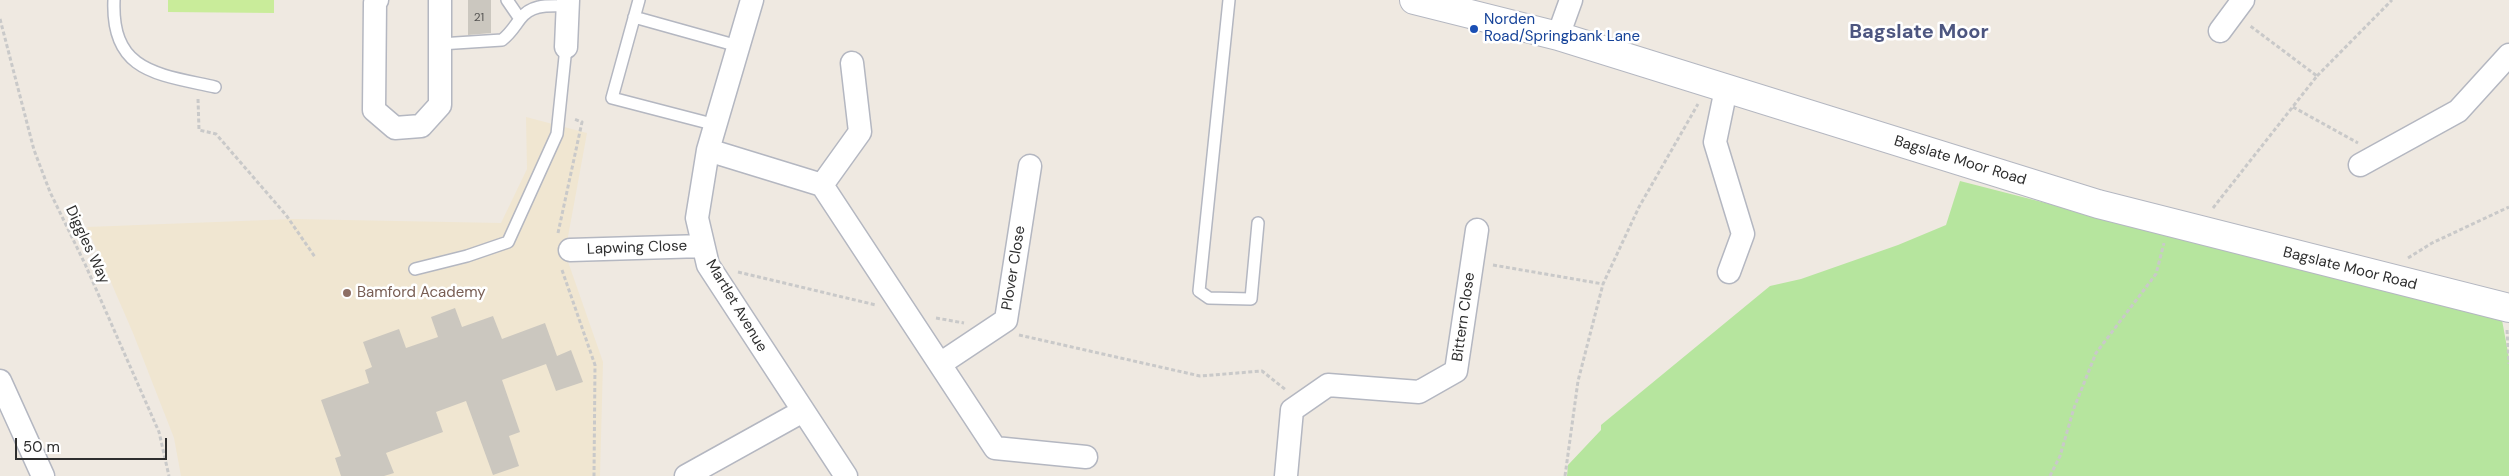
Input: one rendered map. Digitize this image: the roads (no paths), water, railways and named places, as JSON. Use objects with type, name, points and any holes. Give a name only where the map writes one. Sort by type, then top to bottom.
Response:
[{"type":"street","points":[[377,0],[375,3],[374,110],[395,128],[421,126],[440,105],[440,0]]},
{"type":"street","name":"Martlet Avenue","points":[[752,0],[708,150],[696,218],[705,255],[802,411],[846,476]]},
{"type":"street","name":"Bagslate Moor Road","points":[[1414,0],[1558,36],[2098,204],[2507,308]]},
{"type":"street","points":[[1558,36],[1571,0]]},
{"type":"street","points":[[566,47],[568,3]]},
{"type":"street","points":[[2220,31],[2237,6]]},
{"type":"street","points":[[2369,160],[2458,111],[2509,55]]},
{"type":"street","points":[[822,185],[860,132],[852,63]]},
{"type":"street","points":[[1718,86],[1715,142],[1743,234],[1729,272]]},
{"type":"street","points":[[708,150],[822,185],[995,448],[1086,457]]},
{"type":"street","name":"Plover Close","points":[[940,364],[1006,320],[1030,166]]},
{"type":"street","name":"Bittern Close","points":[[1286,476],[1292,410],[1328,385],[1419,392],[1456,371],[1476,230]]},
{"type":"street","name":"Lapwing Close","points":[[562,252],[705,255]]},
{"type":"street","points":[[0,380],[43,476]]},
{"type":"street","points":[[686,476],[802,411]]},
{"type":"lane","points":[[114,0],[113,21],[117,41],[145,69],[215,87]]},
{"type":"lane","points":[[507,0],[520,19]]},
{"type":"lane","points":[[639,0],[612,98],[716,125]]},
{"type":"lane","points":[[1229,0],[1199,291],[1209,298],[1251,299],[1258,223]]},
{"type":"lane","points":[[440,44],[502,40],[510,34],[529,9],[568,3]]},
{"type":"lane","points":[[634,17],[738,46]]},
{"type":"lane","points":[[415,269],[467,256],[508,242],[557,134],[566,47]]},
{"type":"place","name":"Norden Road/Springbank Lane","points":[[1474,29]]},
{"type":"place","name":"Bamford Academy","points":[[347,293]]},
{"type":"district","name":"Bagslate Moor","points":[[1919,33]]}]
